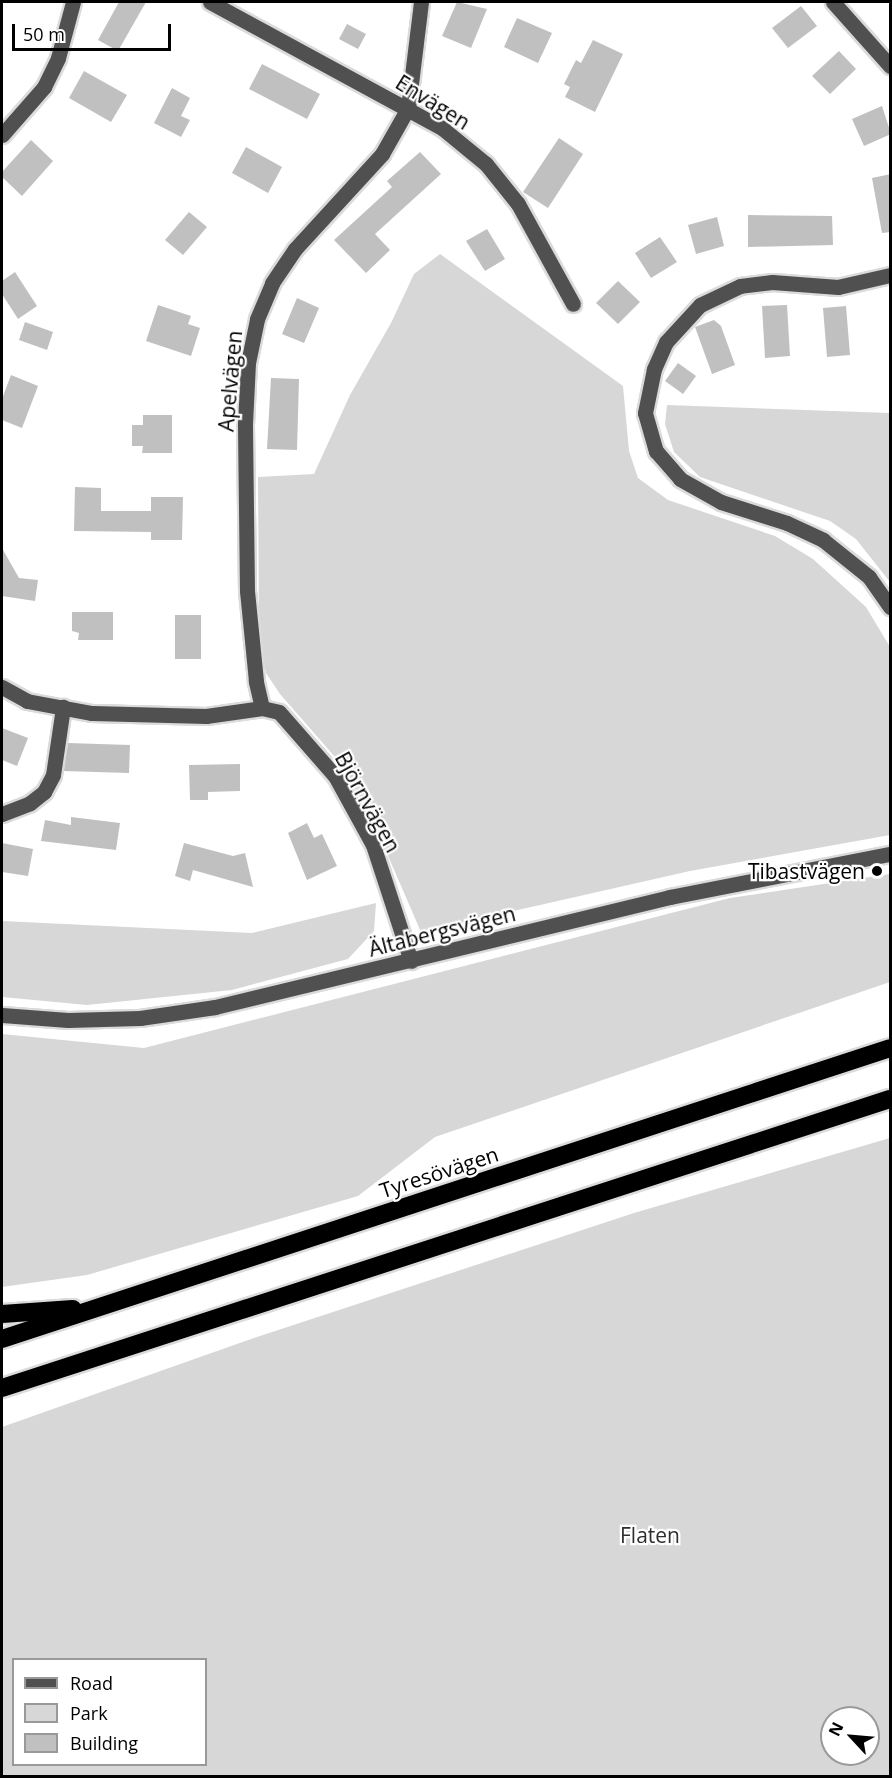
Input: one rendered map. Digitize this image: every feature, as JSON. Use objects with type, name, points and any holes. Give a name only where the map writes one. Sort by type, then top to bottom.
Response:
[{"type":"highway","name":"Tyresövägen","points":[[2,1339],[891,1048]]},
{"type":"highway","points":[[2,1388],[887,1098]]},
{"type":"highway","points":[[2,1314],[102,1306]]},
{"type":"street","points":[[2,135],[44,87],[58,58],[74,2]]},
{"type":"street","name":"Envägen","points":[[210,2],[408,108],[442,128],[486,164],[518,204],[573,304]]},
{"type":"street","name":"Apelvägen","points":[[262,708],[256,681],[247,591],[245,424],[248,363],[257,319],[272,283],[295,249],[382,154],[408,108],[422,2]]},
{"type":"street","points":[[833,2],[891,66]]},
{"type":"street","points":[[891,276],[838,287],[772,282],[740,286],[700,305],[666,342],[654,369],[645,413],[656,451],[680,479],[721,502],[786,523],[823,540],[869,577],[891,607]]},
{"type":"street","points":[[2,687],[27,701],[92,713],[206,716],[262,708]]},
{"type":"street","points":[[2,814],[30,803],[44,792],[53,775],[63,707]]},
{"type":"street","name":"Björnvägen","points":[[262,708],[279,712],[298,729],[339,783],[373,845],[411,961]]},
{"type":"street","name":"Ältabergsvägen","points":[[2,1015],[68,1020],[140,1018],[215,1007],[670,897],[891,854]]},
{"type":"green space","points":[[440,254],[623,386],[629,451],[638,478],[668,500],[775,536],[813,559],[866,607],[890,647],[890,835],[690,871],[421,932],[369,812],[335,757],[280,694],[266,673],[259,636],[258,477],[314,474],[350,395],[391,323],[414,274]]},
{"type":"green space","points":[[667,405],[890,413],[890,582],[856,539],[830,521],[700,477],[674,452],[665,424]]},
{"type":"green space","points":[[890,874],[890,982],[435,1137],[358,1196],[87,1275],[2,1287],[2,1034],[144,1048],[730,898]]},
{"type":"green space","points":[[376,903],[374,931],[348,959],[232,990],[87,1005],[2,997],[2,921],[252,933]]},
{"type":"green space","name":"Flaten","points":[[890,1138],[890,1776],[2,1776],[2,1427],[257,1337],[634,1213]]},
{"type":"building","points":[[119,2],[146,2],[118,51],[98,40]]},
{"type":"building","points":[[457,2],[487,9],[471,48],[442,36]]},
{"type":"building","points":[[801,6],[817,26],[788,48],[772,28]]},
{"type":"building","points":[[517,18],[552,33],[538,63],[504,47]]},
{"type":"building","points":[[347,24],[366,34],[358,49],[339,39]]},
{"type":"building","points":[[593,40],[623,54],[595,112],[565,97],[570,87],[564,84],[576,60],[581,63]]},
{"type":"building","points":[[839,51],[856,69],[830,94],[812,76]]},
{"type":"building","points":[[262,64],[320,94],[307,119],[249,89]]},
{"type":"building","points":[[84,71],[127,95],[111,122],[69,98]]},
{"type":"building","points":[[172,88],[190,98],[181,116],[190,120],[181,137],[154,123]]},
{"type":"building","points":[[882,106],[891,134],[864,146],[852,119]]},
{"type":"building","points":[[559,138],[583,154],[548,208],[523,192]]},
{"type":"building","points":[[31,140],[53,161],[22,196],[2,177],[2,172]]},
{"type":"building","points":[[246,147],[282,167],[268,193],[232,173]]},
{"type":"building","points":[[420,152],[441,174],[375,234],[390,250],[366,273],[334,240],[392,187],[387,181]]},
{"type":"building","points":[[891,174],[891,232],[882,233],[872,178]]},
{"type":"building","points":[[189,212],[207,227],[183,255],[165,240]]},
{"type":"building","points":[[748,215],[832,216],[833,245],[748,247]]},
{"type":"building","points":[[717,217],[724,246],[696,254],[688,225]]},
{"type":"building","points":[[487,229],[505,259],[485,271],[466,241]]},
{"type":"building","points":[[660,237],[677,262],[651,278],[635,253]]},
{"type":"building","points":[[15,272],[37,306],[18,319],[2,294],[2,281]]},
{"type":"building","points":[[618,281],[640,302],[618,324],[596,303]]},
{"type":"building","points":[[297,298],[319,308],[304,343],[282,334]]},
{"type":"building","points":[[158,305],[191,316],[188,324],[200,328],[191,356],[146,341]]},
{"type":"building","points":[[787,305],[790,356],[765,358],[762,306]]},
{"type":"building","points":[[846,306],[850,355],[827,357],[823,308]]},
{"type":"building","points":[[714,320],[721,326],[735,365],[712,374],[695,327]]},
{"type":"building","points":[[25,322],[53,332],[47,350],[19,340]]},
{"type":"building","points":[[678,363],[696,376],[683,394],[665,381]]},
{"type":"building","points":[[11,375],[38,386],[22,428],[2,420],[2,399]]},
{"type":"building","points":[[271,378],[299,379],[297,450],[267,449]]},
{"type":"building","points":[[143,415],[172,415],[172,453],[142,453],[143,446],[132,446],[132,425],[143,425]]},
{"type":"building","points":[[75,487],[101,488],[101,511],[151,511],[151,497],[183,497],[182,540],[151,540],[151,532],[74,531]]},
{"type":"building","points":[[2,548],[19,578],[38,580],[35,601],[2,596]]},
{"type":"building","points":[[72,612],[113,612],[113,640],[78,640],[79,633],[72,631]]},
{"type":"building","points":[[175,615],[201,615],[201,659],[175,659]]},
{"type":"building","points":[[2,728],[28,738],[17,766],[2,760]]},
{"type":"building","points":[[68,743],[130,745],[129,773],[63,771]]},
{"type":"building","points":[[240,764],[240,791],[208,792],[208,800],[190,800],[189,765]]},
{"type":"building","points":[[71,817],[120,823],[116,850],[41,841],[45,820],[71,825]]},
{"type":"building","points":[[307,823],[314,838],[322,834],[337,866],[307,880],[288,833]]},
{"type":"building","points":[[2,843],[33,849],[28,876],[2,872]]},
{"type":"building","points":[[184,843],[233,856],[245,853],[253,887],[193,870],[190,881],[175,876]]},
{"type":"place","name":"Tibastvägen","points":[[877,871]]}]
